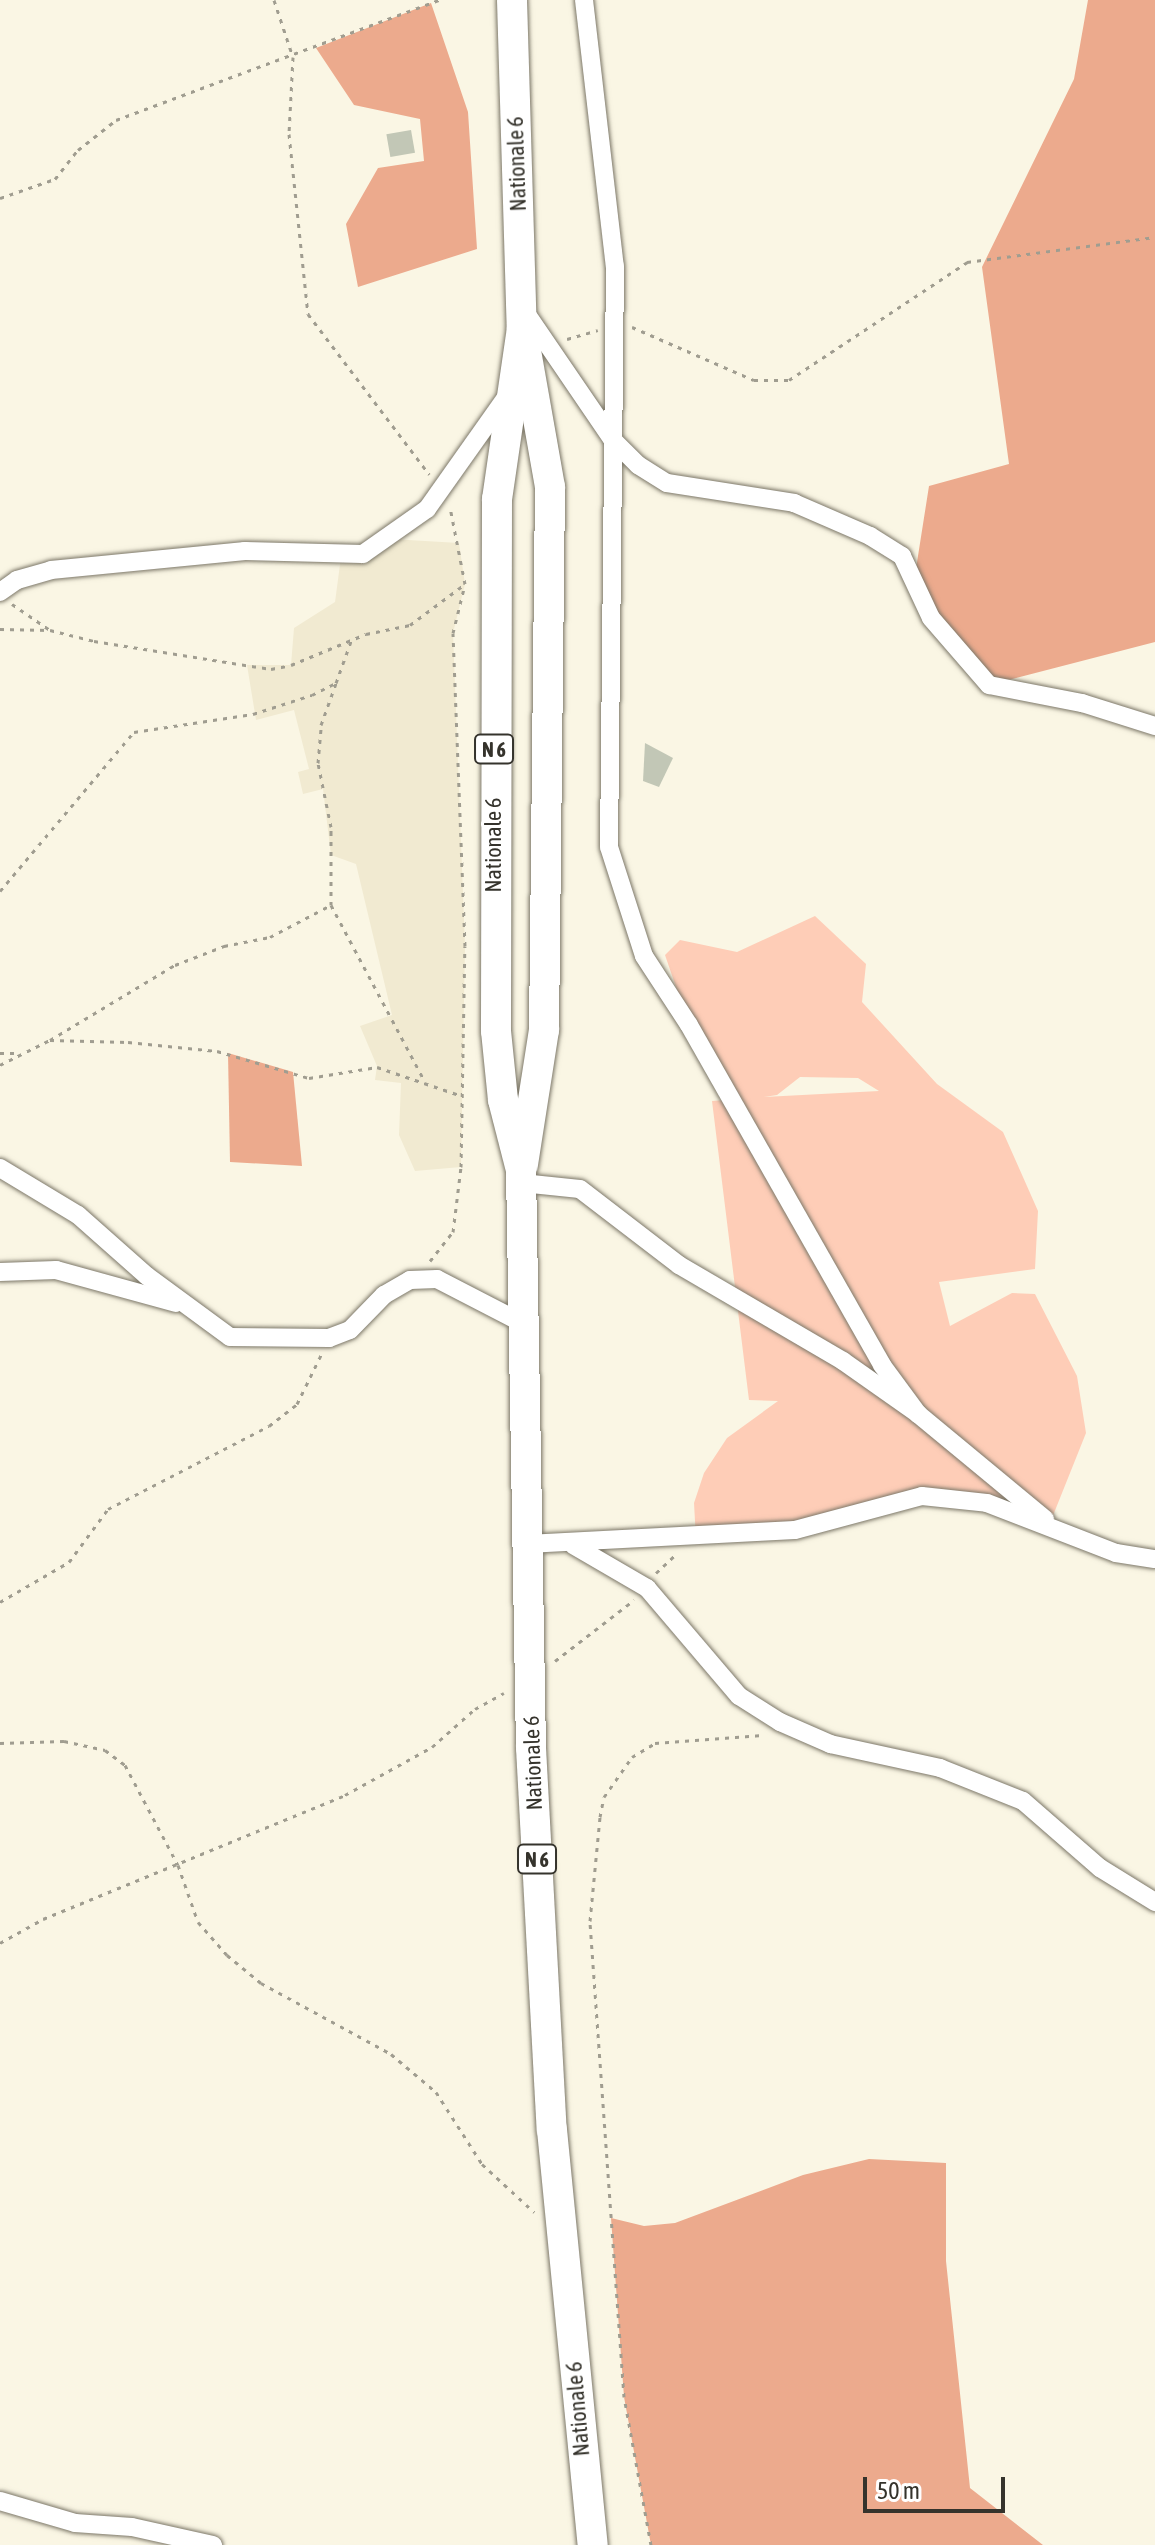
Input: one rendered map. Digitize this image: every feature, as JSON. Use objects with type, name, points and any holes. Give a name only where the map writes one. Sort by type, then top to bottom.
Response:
[{"type":"main road","name":"Nationale 6","points":[[512,0],[522,318],[547,450],[550,676],[544,1030],[522,1176],[530,1678],[551,2114],[593,2545]]},
{"type":"main road","name":"Nationale 6","points":[[522,318],[508,394],[497,499],[494,914],[503,1100],[522,1176]]},
{"type":"street","points":[[584,0],[612,208],[609,847],[644,956],[689,1025],[882,1365],[918,1414]]},
{"type":"street","points":[[522,318],[548,345],[612,439],[638,465],[667,483],[794,503],[870,536],[902,556],[931,618],[989,685],[1082,703],[1155,726]]},
{"type":"street","points":[[0,594],[17,580],[51,570],[245,551],[363,554],[427,509],[508,394]]},
{"type":"street","points":[[0,1168],[78,1215],[230,1337],[329,1338],[350,1330],[384,1295],[410,1280],[437,1279],[461,1287],[524,1324]]},
{"type":"street","points":[[522,1176],[580,1189],[679,1265],[843,1361],[918,1414],[1050,1523]]},
{"type":"street","points":[[0,1272],[56,1270],[190,1307]]},
{"type":"street","points":[[527,1544],[696,1539],[795,1530],[922,1496],[987,1503],[1050,1523],[1116,1553],[1155,1559]]},
{"type":"street","points":[[573,1545],[647,1588],[739,1696],[830,1744],[940,1768],[1023,1801],[1100,1868],[1155,1902]]},
{"type":"street","points":[[0,2501],[75,2523],[132,2527],[213,2545]]},
{"type":"path","points":[[274,0],[293,57],[290,149],[308,314],[353,369],[402,444],[442,488],[454,515],[465,584],[453,633],[465,946],[462,1096],[453,1232],[410,1280]]},
{"type":"path","points":[[0,198],[55,179],[78,150],[116,120],[293,57],[439,0]]},
{"type":"path","points":[[548,345],[612,325],[641,327],[754,380],[789,380],[967,262],[1155,237]]},
{"type":"path","points":[[0,629],[50,630],[271,669],[351,641],[410,625],[465,584]]},
{"type":"path","points":[[0,594],[50,630]]},
{"type":"path","points":[[351,641],[321,725],[318,763],[331,827],[331,905],[426,1084]]},
{"type":"path","points":[[0,891],[134,732],[253,714],[336,683]]},
{"type":"path","points":[[0,1065],[17,1053],[50,1040],[117,995],[185,960],[270,937],[331,905]]},
{"type":"path","points":[[50,1040],[217,1051],[309,1078],[377,1067],[462,1096]]},
{"type":"path","points":[[0,1053],[17,1053]]},
{"type":"path","points":[[0,1602],[69,1562],[108,1509],[149,1484],[218,1456],[297,1404],[329,1338]]},
{"type":"path","points":[[0,1943],[43,1919],[345,1795],[432,1747],[475,1709],[530,1678],[617,1617],[647,1588],[660,1567],[696,1539]]},
{"type":"path","points":[[651,2545],[624,2397],[590,1921],[600,1817],[604,1797],[632,1757],[655,1743],[803,1732]]},
{"type":"path","points":[[0,1743],[64,1741],[105,1750],[125,1765],[178,1865],[198,1922],[227,1955],[261,1983],[391,2054],[436,2092],[482,2164],[562,2238]]},
{"type":"shaded area","points":[[1088,0],[1155,0],[1155,642],[989,685],[959,656],[915,575],[929,486],[1009,464],[982,267],[1074,79]]},
{"type":"shaded area","points":[[431,3],[468,112],[477,249],[358,287],[346,224],[378,168],[424,161],[420,119],[354,105],[316,48]]},
{"type":"shaded area","points":[[391,539],[459,543],[465,584],[453,633],[465,946],[461,1167],[415,1171],[399,1135],[401,1083],[375,1080],[377,1066],[360,1026],[392,1015],[356,864],[331,855],[323,789],[303,794],[298,772],[309,769],[294,710],[256,720],[247,665],[291,665],[294,628],[335,602],[341,557]]},
{"type":"shaded area","points":[[815,916],[866,964],[862,1002],[937,1084],[1003,1132],[1038,1211],[1035,1269],[939,1282],[950,1326],[1012,1293],[1035,1294],[1077,1376],[1086,1433],[1050,1523],[987,1503],[882,1506],[696,1539],[694,1503],[704,1473],[727,1438],[778,1401],[749,1400],[712,1101],[740,1099],[689,1025],[665,955],[680,940],[737,952]],"holes":[[[800,1077],[858,1078],[879,1091],[764,1097],[777,1095]]]},
{"type":"shaded area","points":[[228,1053],[293,1072],[302,1166],[230,1162]]},
{"type":"shaded area","points":[[869,2159],[946,2163],[946,2261],[970,2488],[1043,2545],[651,2545],[624,2397],[611,2218],[644,2226],[675,2223],[803,2175]]},
{"type":"building","points":[[411,130],[415,153],[390,157],[386,134]]},
{"type":"building","points":[[645,743],[673,758],[659,787],[643,781]]}]
